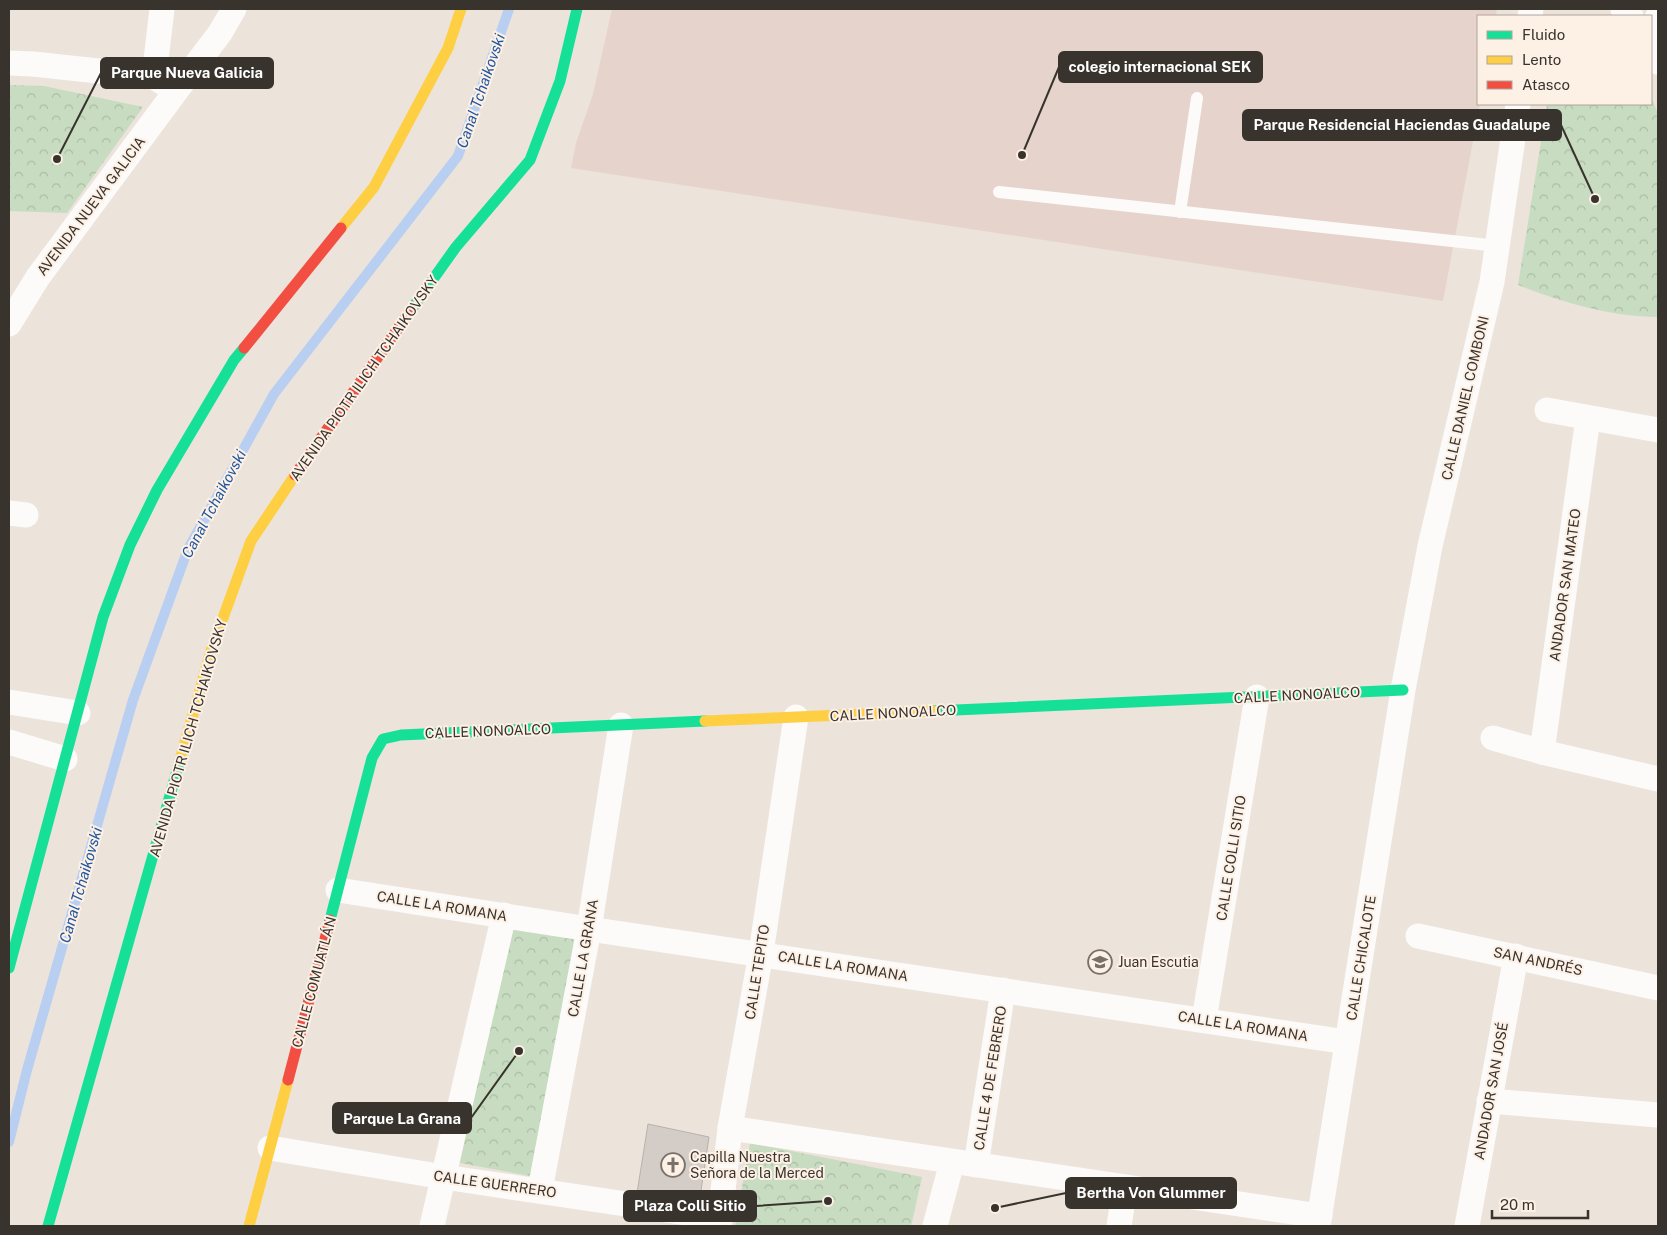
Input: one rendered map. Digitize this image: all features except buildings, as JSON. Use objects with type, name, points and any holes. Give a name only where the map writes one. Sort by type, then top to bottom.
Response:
[{"type":"street","points":[[154,77],[162,9]]},
{"type":"street","name":"AVENIDA NUEVA GALICIA","points":[[9,324],[17,296],[38,277],[220,33],[234,9]]},
{"type":"street","points":[[9,968],[103,617],[130,545],[157,490],[234,360],[374,187],[448,48],[461,9]]},
{"type":"street","name":"AVENIDA PIOTR ILICH TCHAIKOVSKY","points":[[48,1226],[211,651],[251,541],[321,436],[456,247],[530,160],[560,81],[577,9]]},
{"type":"street","points":[[1652,31],[1658,16]]},
{"type":"street","points":[[1652,48],[1658,62]]},
{"type":"street","points":[[9,63],[154,77],[176,91]]},
{"type":"street","name":"CALLE DANIEL COMBONI","points":[[1403,690],[1430,546],[1492,282],[1518,105]]},
{"type":"street","points":[[1546,410],[1658,430]]},
{"type":"street","name":"ANDADOR SAN MATEO","points":[[1542,752],[1588,418]]},
{"type":"street","name":"CALLE NONOALCO","points":[[383,739],[401,735],[1403,690]]},
{"type":"street","name":"CALLE CHICALOTE","points":[[1319,1221],[1403,690]]},
{"type":"street","name":"CALLE COLLI SITIO","points":[[1204,1020],[1257,697]]},
{"type":"street","points":[[9,702],[78,712]]},
{"type":"street","name":"CALLE TEPITO","points":[[720,1222],[730,1128],[760,953],[796,717]]},
{"type":"street","name":"CALLE LA GRANA","points":[[540,1190],[589,929],[621,725]]},
{"type":"street","points":[[1493,738],[1542,752],[1658,779]]},
{"type":"street","name":"CALLE COMUATLÁN","points":[[249,1226],[372,758],[383,739]]},
{"type":"street","points":[[9,742],[65,759]]},
{"type":"street","name":"CALLE LA ROMANA","points":[[338,890],[1347,1042]]},
{"type":"street","points":[[432,1226],[504,915]]},
{"type":"street","name":"SAN ANDRÉS","points":[[1418,936],[1658,988]]},
{"type":"street","name":"ANDADOR SAN JOSÉ","points":[[1467,1226],[1516,956]]},
{"type":"street","name":"CALLE 4 DE FEBRERO","points":[[976,1166],[1003,990]]},
{"type":"street","points":[[1489,1101],[1658,1115]]},
{"type":"street","points":[[730,1128],[1125,1187],[1319,1221]]},
{"type":"street","name":"CALLE GUERRERO","points":[[270,1148],[444,1177],[540,1190],[720,1222]]},
{"type":"street","points":[[935,1226],[952,1162]]},
{"type":"street","points":[[1119,1226],[1125,1187]]},
{"type":"lane","points":[[1180,212],[1197,98]]},
{"type":"lane","points":[[999,192],[1498,246]]},
{"type":"shaded area","points":[[612,9],[1497,9],[1496,15],[1477,15],[1477,105],[1480,105],[1443,301],[571,168],[576,143],[593,94]]},
{"type":"green space","points":[[9,85],[44,86],[143,107],[67,213],[9,211]]},
{"type":"green space","points":[[1652,99],[1658,114],[1658,317],[1622,314],[1586,307],[1518,285],[1547,105],[1652,105]]},
{"type":"green space","points":[[509,927],[577,939],[530,1176],[460,1163]]},
{"type":"green space","points":[[750,1143],[922,1177],[911,1226],[735,1226]]},
{"type":"waterway","name":"Canal Tchaikovski","points":[[9,1142],[27,1070],[133,700],[188,549],[274,394],[458,156],[509,9]]},
{"type":"traffic: fast","points":[[411,310],[456,247],[530,160],[560,81],[577,9]]},
{"type":"traffic: fast","points":[[9,968],[103,617],[130,545],[157,490],[234,360],[244,348]]},
{"type":"traffic: fast","points":[[933,711],[1403,690]]},
{"type":"traffic: fast","points":[[330,920],[372,758],[383,739],[401,735],[705,721]]},
{"type":"traffic: fast","points":[[48,1226],[180,760]]},
{"type":"traffic: slow","points":[[341,228],[374,187],[448,48],[461,9]]},
{"type":"traffic: slow","points":[[180,760],[211,651],[251,541],[295,475]]},
{"type":"traffic: slow","points":[[705,721],[933,711]]},
{"type":"traffic: slow","points":[[249,1226],[288,1080]]},
{"type":"traffic: jam","points":[[244,348],[341,228]]},
{"type":"traffic: jam","points":[[295,475],[411,310]]},
{"type":"traffic: jam","points":[[288,1080],[330,920]]},
{"type":"place","name":"colegio internacional SEK","points":[[1022,155]]},
{"type":"place","name":"Parque Nueva Galicia","points":[[57,159]]},
{"type":"place","name":"Parque Residencial Haciendas Guadalupe","points":[[1595,199]]},
{"type":"place","name":"Juan Escutia","points":[[1100,962]]},
{"type":"place","name":"Parque La Grana","points":[[519,1051]]},
{"type":"place","name":"Capilla Nuestra Señora de la Merced","points":[[673,1165]]},
{"type":"place","name":"Plaza Colli Sitio","points":[[828,1201]]},
{"type":"place","name":"Bertha Von Glummer","points":[[995,1208]]}]
